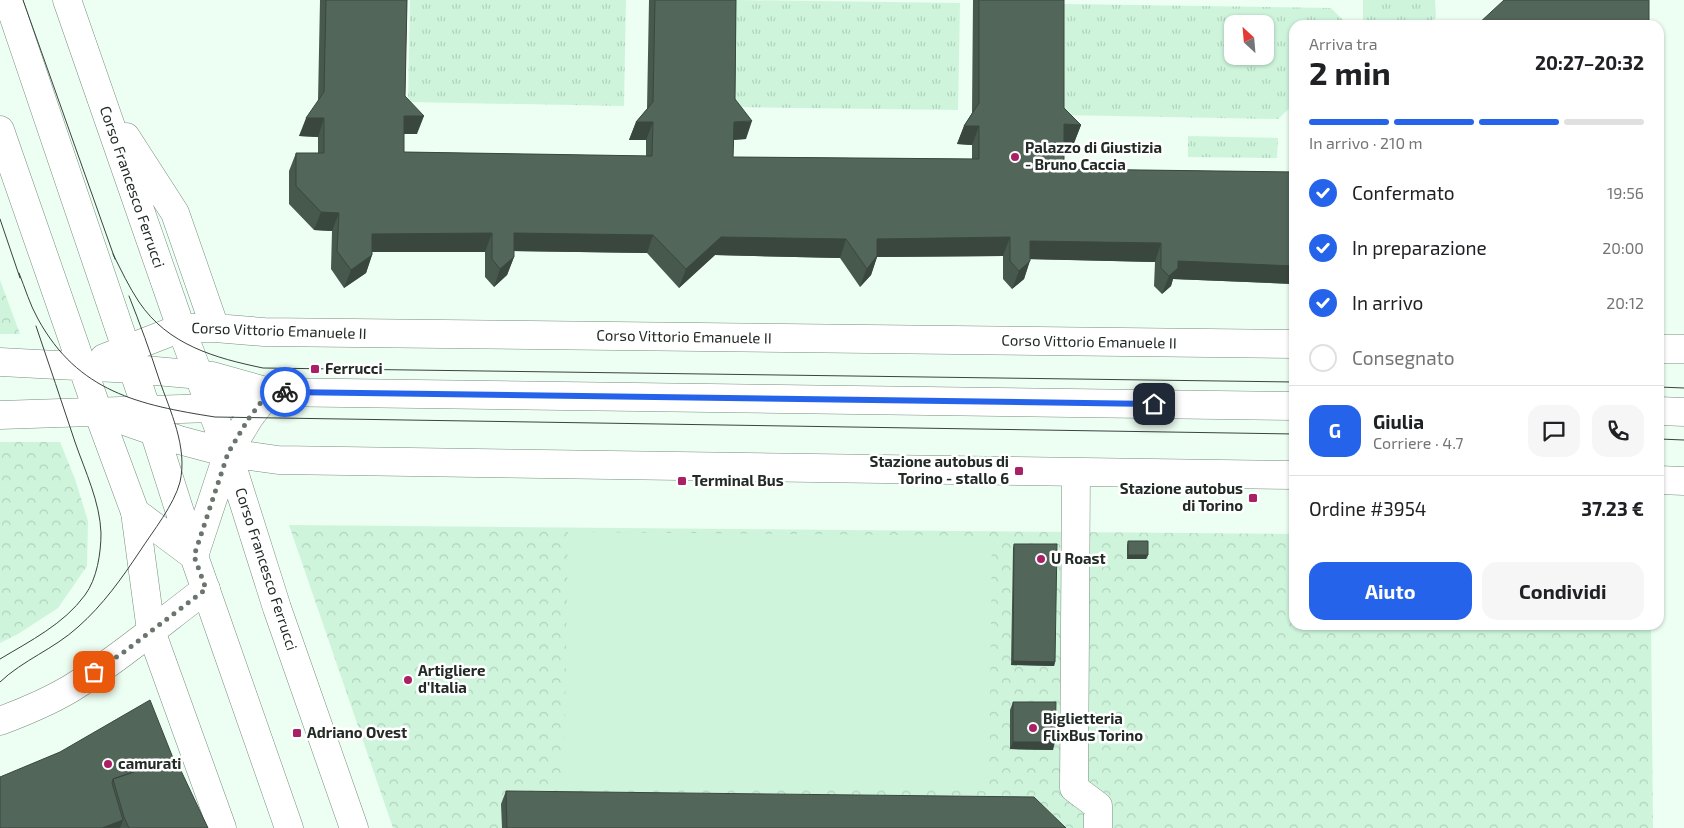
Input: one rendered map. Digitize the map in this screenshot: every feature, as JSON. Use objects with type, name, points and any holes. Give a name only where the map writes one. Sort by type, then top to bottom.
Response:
[{"type":"street","points":[[8,0],[151,421],[194,556],[289,828]]},
{"type":"street","name":"Corso Francesco Ferrucci","points":[[67,0],[181,328],[228,453],[277,608],[354,828]]},
{"type":"street","points":[[102,100],[175,213],[215,328]]},
{"type":"street","points":[[0,130],[98,412],[135,512],[151,631],[222,828]]},
{"type":"street","name":"Corso Vittorio Emanuele II","points":[[130,359],[181,328],[215,328],[264,332],[1289,344]]},
{"type":"street","points":[[1664,349],[1684,349]]},
{"type":"street","name":"Corso Vittorio Emanuele II","points":[[0,362],[82,366],[130,359],[212,376],[269,392],[1289,406]]},
{"type":"street","points":[[194,556],[228,453],[249,418],[269,392]]},
{"type":"street","name":"Corso Vittorio Emanuele II","points":[[151,421],[211,408],[269,392]]},
{"type":"street","points":[[1664,411],[1684,412]]},
{"type":"street","name":"Corso Vittorio Emanuele II","points":[[0,415],[98,412],[151,421],[228,453],[278,460],[1289,475]]},
{"type":"street","points":[[1076,472],[1074,788],[1098,806],[1098,828]]},
{"type":"street","points":[[1664,480],[1684,481]]},
{"type":"street","points":[[135,512],[194,556]]},
{"type":"street","points":[[0,721],[36,707],[70,689],[206,589]]},
{"type":"green space","points":[[410,0],[626,0],[624,106],[408,102]]},
{"type":"green space","points":[[736,0],[960,3],[958,110],[734,107]]},
{"type":"green space","points":[[1363,0],[1435,0],[1436,17],[1433,20],[1363,20]]},
{"type":"green space","points":[[1064,4],[1331,8],[1343,20],[1289,20],[1289,109],[1278,119],[1062,115]]},
{"type":"green space","points":[[1188,136],[1278,138],[1277,158],[1188,157]]},
{"type":"green space","points":[[0,280],[20,334],[0,334]]},
{"type":"green space","points":[[0,442],[60,442],[75,479],[88,521],[87,566],[58,608],[18,634],[0,643]]},
{"type":"green space","points":[[289,525],[1289,534],[1289,630],[1651,630],[1653,828],[393,828]]},
{"type":"green space","points":[[568,532],[992,536],[989,791],[564,786]]},
{"type":"building","name":"Palazzo di Giustizia - Bruno Caccia","points":[[326,0],[407,0],[405,96],[424,116],[404,116],[404,152],[652,156],[653,122],[636,122],[653,102],[655,0],[736,0],[735,99],[752,121],[734,122],[733,157],[979,159],[979,126],[964,126],[979,103],[979,0],[1064,0],[1064,108],[1081,125],[1064,124],[1064,169],[1289,172],[1289,266],[1178,261],[1178,268],[1169,276],[1161,268],[1161,243],[1030,241],[1030,261],[1019,271],[1010,261],[1010,237],[877,239],[877,256],[867,269],[846,239],[721,237],[686,269],[653,235],[514,233],[514,257],[500,269],[492,259],[492,233],[372,234],[372,255],[351,270],[337,251],[339,213],[321,212],[296,186],[296,153],[324,153],[324,118],[306,118],[324,92]]},
{"type":"building","points":[[1504,0],[1649,0],[1649,20],[1482,20]]},
{"type":"building","points":[[1128,541],[1148,541],[1148,555],[1128,555]]},
{"type":"building","points":[[1014,544],[1057,544],[1055,662],[1013,661]]},
{"type":"building","name":"camurati","points":[[150,700],[173,758],[113,779],[112,783],[123,820],[102,828],[0,828],[0,777],[60,752]]},
{"type":"building","points":[[1013,702],[1056,702],[1055,742],[1013,742]]},
{"type":"building","points":[[175,758],[208,828],[129,828],[113,779]]},
{"type":"building","points":[[506,791],[1034,797],[1066,828],[507,828]]},
{"type":"tram line","points":[[23,0],[115,259]]},
{"type":"tram line","points":[[0,219],[20,278]]},
{"type":"tram line","points":[[113,254],[139,302],[164,329],[178,339],[210,354],[263,368],[1289,382]]},
{"type":"tram line","points":[[19,273],[35,314],[54,344],[72,363],[92,379],[113,391],[136,400],[161,407],[215,417],[1289,434]]},
{"type":"tram line","points":[[0,682],[19,667],[69,635],[96,610],[112,591],[163,518],[177,491],[182,469],[182,456],[177,429],[129,296]]},
{"type":"tram line","points":[[0,659],[46,631],[77,605],[93,581],[100,549],[100,521],[95,498],[36,326]]},
{"type":"tram line","points":[[1664,387],[1684,388]]},
{"type":"tram line","points":[[1664,439],[1684,440]]},
{"type":"way so far","points":[[94,672],[124,652],[206,589],[194,556],[228,453],[249,418],[269,392],[285,392]]},
{"type":"place","name":"Palazzo di Giustizia - Bruno Caccia","points":[[1015,157]]},
{"type":"place","name":"Ferrucci","points":[[315,369]]},
{"type":"place","name":"Stazione autobus di Torino - stallo 6","points":[[1019,471]]},
{"type":"place","name":"Terminal Bus","points":[[682,481]]},
{"type":"place","name":"Stazione autobus di Torino","points":[[1253,498]]},
{"type":"place","name":"U Roast","points":[[1041,559]]},
{"type":"place","name":"Artigliere d'Italia","points":[[408,680]]},
{"type":"place","name":"Biglietteria FlixBus Torino","points":[[1033,728]]},
{"type":"place","name":"Adriano Ovest","points":[[297,733]]},
{"type":"place","name":"camurati","points":[[108,764]]},
{"type":"route","points":[[285,392],[1154,404]]}]
